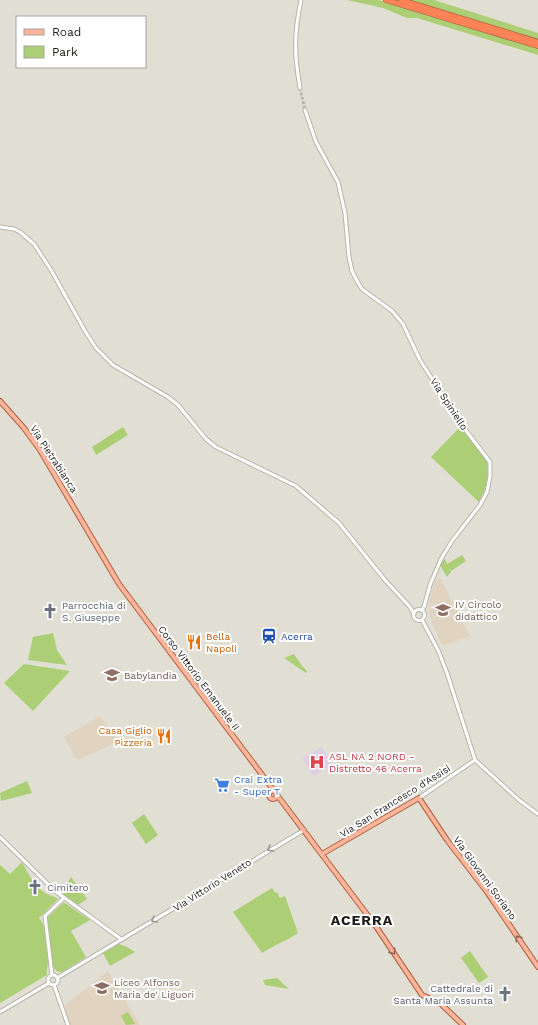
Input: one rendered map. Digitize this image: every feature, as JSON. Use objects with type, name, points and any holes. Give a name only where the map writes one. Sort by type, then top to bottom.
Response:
[{"type":"highway","points":[[386,0],[538,46]]},
{"type":"highway","points":[[401,0],[538,42]]},
{"type":"main road","name":"Via Pietrabianca","points":[[0,401],[24,428],[40,450],[119,584]]},
{"type":"main road","name":"Corso Vittorio Emanuele II","points":[[119,584],[375,925],[422,995],[440,1003],[463,1025]]},
{"type":"main road","points":[[267,781],[269,786],[268,795]]},
{"type":"main road","points":[[268,795],[270,792],[276,793],[275,798],[272,799]]},
{"type":"main road","points":[[268,795],[272,799],[283,804]]},
{"type":"main road","name":"Via San Francesco d'Assisi","points":[[322,854],[419,798]]},
{"type":"main road","name":"Via Giovanni Soriano","points":[[419,798],[447,840],[487,892],[538,967]]},
{"type":"street","points":[[300,88],[295,47],[296,28],[301,0]]},
{"type":"street","name":"Via Spiniello","points":[[305,110],[316,142],[338,182],[342,201],[349,257],[352,271],[357,281],[362,290],[392,311],[398,318],[420,360],[461,424],[490,462],[490,476],[487,492],[480,505],[452,541],[445,553],[430,585],[422,610],[425,615],[422,620]]},
{"type":"street","name":"Via Spiniello","points":[[0,227],[14,229],[20,232],[34,244],[42,255],[96,348],[104,356],[113,364],[166,396],[178,405],[206,439],[216,447],[296,486],[339,523],[385,580],[410,607],[416,619],[422,620]]},
{"type":"street","points":[[414,614],[416,611],[422,610]]},
{"type":"street","name":"Via Spiniello","points":[[422,620],[438,650],[447,673],[476,760]]},
{"type":"street","points":[[476,760],[519,800],[538,814]]},
{"type":"street","name":"Via San Francesco d'Assisi","points":[[419,798],[476,760]]},
{"type":"street","name":"Via Vittorio Veneto","points":[[57,978],[304,830]]},
{"type":"street","points":[[0,837],[55,891],[121,939]]},
{"type":"street","points":[[52,975],[45,916],[64,898]]},
{"type":"street","points":[[52,975],[57,978],[57,982],[54,985]]},
{"type":"street","points":[[48,983],[48,978],[52,975]]},
{"type":"street","points":[[0,1012],[48,983],[54,985]]},
{"type":"street","points":[[54,985],[68,1025]]},
{"type":"shaded area","name":"IV Circolo didattico","points":[[440,578],[470,636],[446,645],[441,644],[431,621],[429,612],[430,598],[435,581]]},
{"type":"shaded area","points":[[100,716],[118,742],[77,760],[64,737]]},
{"type":"shaded area","name":"ASL NA 2 NORD - Distretto 46 Acerra","points":[[322,747],[332,765],[313,776],[302,758]]},
{"type":"shaded area","name":"Liceo Alfonso Maria de' Liguori","points":[[108,971],[140,1025],[70,1025],[64,1006]]},
{"type":"green space","points":[[347,0],[379,0],[538,48],[538,55],[417,18],[407,18],[383,8]]},
{"type":"green space","points":[[407,0],[434,0],[538,33],[538,40]]},
{"type":"green space","points":[[123,427],[128,435],[96,455],[92,447]]},
{"type":"green space","points":[[460,427],[487,462],[488,477],[479,502],[431,457]]},
{"type":"green space","points":[[462,555],[466,561],[451,571],[447,565],[451,572],[447,577],[440,565],[445,559],[447,564]]},
{"type":"green space","points":[[53,633],[57,650],[67,665],[28,660],[33,637]]},
{"type":"green space","points":[[294,654],[307,671],[306,673],[284,658]]},
{"type":"green space","points":[[24,664],[70,671],[33,711],[4,683]]},
{"type":"green space","points":[[27,781],[32,793],[1,801],[0,793]]},
{"type":"green space","points":[[144,814],[158,835],[146,844],[132,823]]},
{"type":"green space","points":[[22,862],[32,880],[39,888],[58,899],[39,918],[44,927],[47,939],[47,975],[0,1003],[0,865],[10,874]]},
{"type":"green space","points":[[71,877],[87,899],[78,905],[64,895],[64,889]]},
{"type":"green space","points":[[272,888],[275,893],[277,892],[280,898],[285,896],[298,933],[262,953],[233,912]]},
{"type":"green space","points":[[63,903],[90,920],[71,931],[86,957],[62,972],[59,972],[53,966],[47,918]]},
{"type":"green space","points":[[119,944],[135,952],[110,966],[103,953]]},
{"type":"green space","points":[[470,951],[488,977],[479,983],[461,958]]},
{"type":"green space","points":[[277,978],[289,989],[265,985],[263,980]]},
{"type":"green space","points":[[128,1012],[135,1024],[126,1025],[121,1016]]},
{"type":"tunnel","points":[[300,88],[305,110]]},
{"type":"place","name":"IV Circolo didattico","points":[[443,610]]},
{"type":"place","name":"Parrocchia di S. Giuseppe","points":[[50,611]]},
{"type":"place","name":"Acerra","points":[[269,636]]},
{"type":"place","name":"Bella Napoli","points":[[194,642]]},
{"type":"place","name":"Babylandia","points":[[112,675]]},
{"type":"place","name":"Casa Giglio Pizzeria","points":[[164,736]]},
{"type":"place","name":"ASL NA 2 NORD - Distretto 46 Acerra","points":[[317,762]]},
{"type":"place","name":"Crai Extra - Super T","points":[[222,785]]},
{"type":"place","name":"Cimitero","points":[[35,887]]},
{"type":"place","name":"Liceo Alfonso Maria de' Liguori","points":[[102,988]]},
{"type":"place","name":"Cattedrale di Santa Maria Assunta","points":[[505,994]]},
{"type":"district","name":"ACERRA","points":[[362,920]]}]
